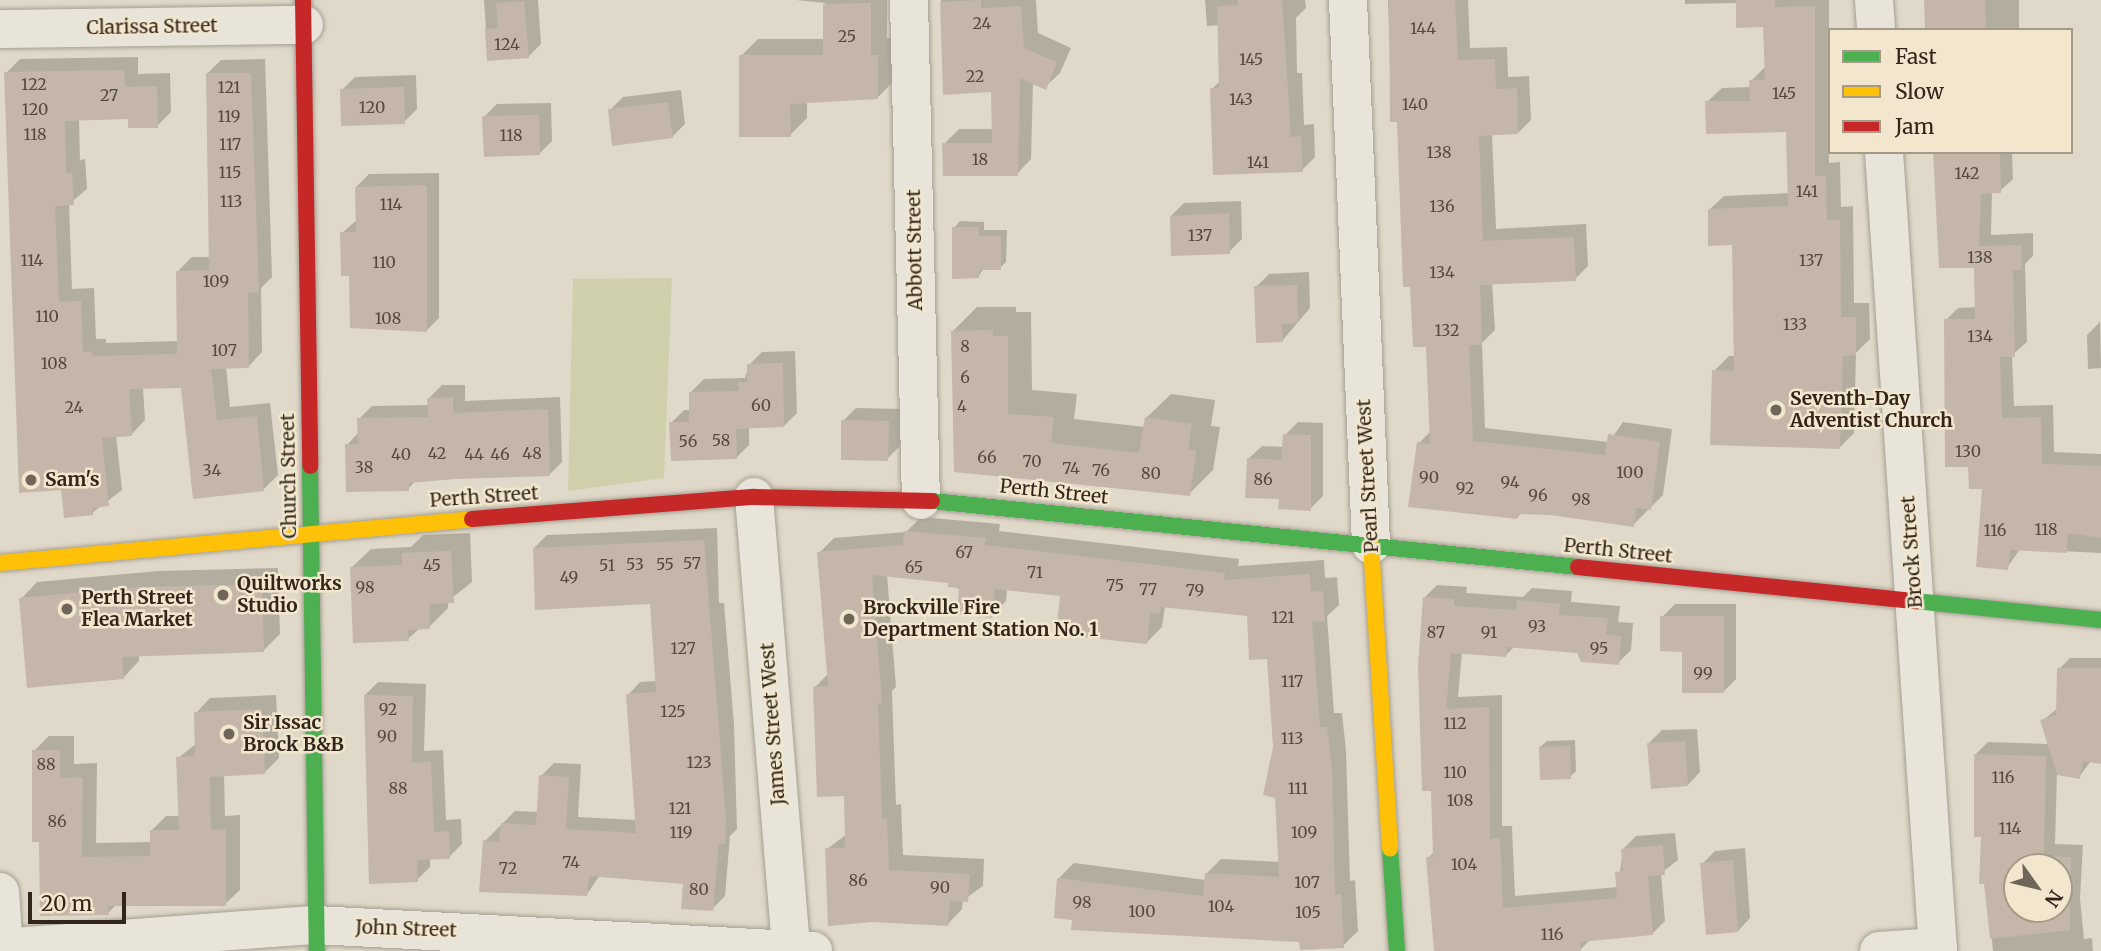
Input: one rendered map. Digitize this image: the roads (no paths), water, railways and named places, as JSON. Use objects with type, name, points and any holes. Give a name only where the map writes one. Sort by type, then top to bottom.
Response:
[{"type":"street","name":"Abbott Street","points":[[909,0],[920,500]]},
{"type":"street","name":"Pearl Street West","points":[[1348,0],[1371,545],[1397,951]]},
{"type":"street","points":[[1874,0],[1876,28]]},
{"type":"street","name":"Clarissa Street","points":[[0,29],[303,12]]},
{"type":"street","name":"Church Street","points":[[303,12],[317,938]]},
{"type":"street","name":"Brock Street","points":[[1884,154],[1938,949]]},
{"type":"street","name":"Perth Street","points":[[0,563],[310,532],[754,497],[920,500],[2101,620]]},
{"type":"street","name":"James Street West","points":[[754,497],[798,950]]},
{"type":"street","points":[[0,892],[2,949]]},
{"type":"street","name":"John Street","points":[[2,949],[317,938],[798,950]]},
{"type":"street","points":[[1879,951],[1938,949]]},
{"type":"place","name":"Seventh-Day Adventist Church","points":[[1776,410]]},
{"type":"place","name":"Sam's","points":[[31,480]]},
{"type":"place","name":"Quiltworks Studio","points":[[223,595]]},
{"type":"place","name":"Perth Street Flea Market","points":[[67,609]]},
{"type":"place","name":"Brockville Fire Department Station No. 1","points":[[849,619]]},
{"type":"place","name":"Sir Issac Brock B&B","points":[[229,734]]}]
